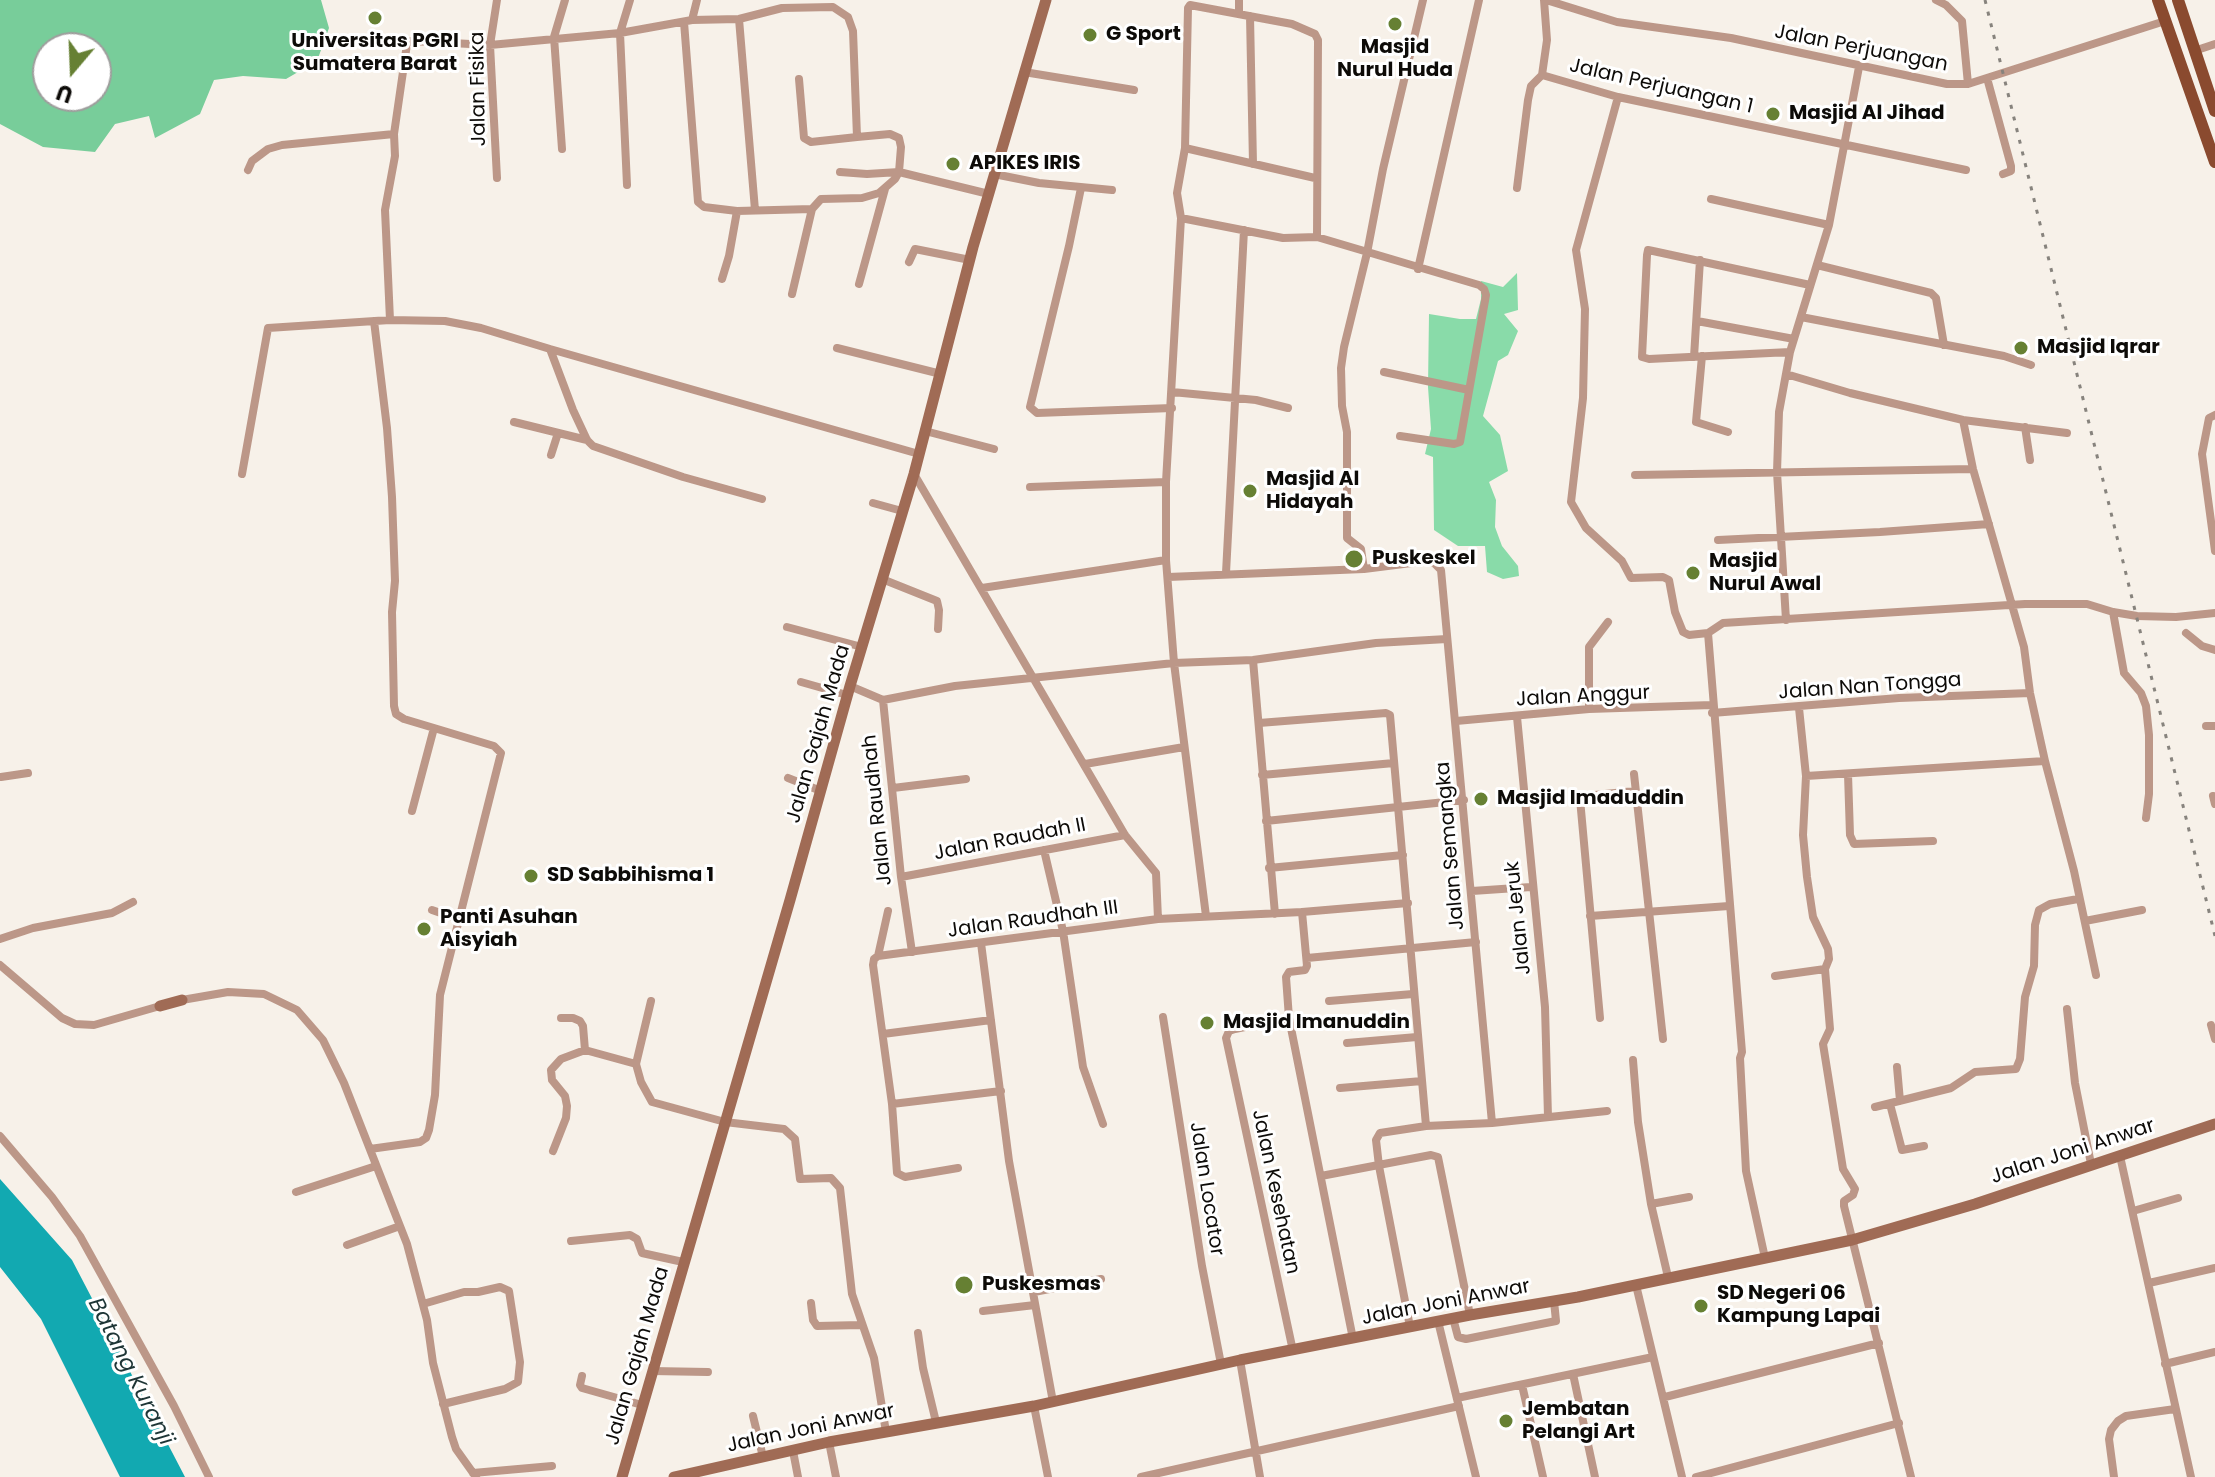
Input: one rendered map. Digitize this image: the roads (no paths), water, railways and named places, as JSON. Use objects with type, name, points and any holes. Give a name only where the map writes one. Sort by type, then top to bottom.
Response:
[{"type":"main road","name":"Jalan Gajah Mada","points":[[622,1477],[914,474],[970,260],[1046,0]]},
{"type":"main road","points":[[2158,0],[2215,162]]},
{"type":"main road","points":[[2178,0],[2215,111]]},
{"type":"main road","points":[[160,1006],[182,1000]]},
{"type":"main road","name":"Jalan Joni Anwar","points":[[674,1477],[829,1442],[1034,1406],[1240,1360],[1636,1285],[1852,1240],[1975,1204],[2215,1124]]},
{"type":"street","name":"Jalan Fisika","points":[[497,0],[490,45],[497,178]]},
{"type":"street","points":[[562,149],[554,37],[565,0]]},
{"type":"street","points":[[627,185],[620,33],[630,0]]},
{"type":"street","points":[[697,0],[688,21],[698,202],[704,207],[737,211],[812,209]]},
{"type":"street","points":[[1239,0],[1239,12]]},
{"type":"street","points":[[1168,577],[1364,569],[1361,549],[1347,538],[1347,432],[1341,387],[1344,347],[1423,0]]},
{"type":"street","points":[[1418,269],[1479,0]]},
{"type":"street","name":"Jalan Perjuangan","points":[[1545,0],[1562,2],[1617,22],[1731,38],[1947,84],[1968,84],[2165,21]]},
{"type":"street","name":"Jalan Perjuangan 1","points":[[1545,0],[1547,40],[1542,75],[1618,97],[1966,170]]},
{"type":"street","points":[[1936,0],[1962,21],[1968,84]]},
{"type":"street","points":[[390,320],[385,210],[409,42],[490,45],[620,33],[688,21],[739,19],[773,9],[834,3],[848,17],[853,31],[857,137]]},
{"type":"street","points":[[1206,916],[1174,663],[1166,560],[1166,482],[1181,218],[1177,193],[1185,148],[1188,8],[1194,4],[1310,29],[1318,40],[1317,237]]},
{"type":"street","points":[[1250,16],[1253,164]]},
{"type":"street","points":[[739,19],[755,210]]},
{"type":"street","points":[[2194,51],[2215,44]]},
{"type":"street","points":[[1786,620],[1779,538],[1779,412],[1790,352],[1829,225],[1859,67]]},
{"type":"street","points":[[1024,72],[1134,90]]},
{"type":"street","points":[[1517,188],[1531,86],[1542,75]]},
{"type":"street","points":[[1987,78],[2011,166],[2011,171],[2003,174]]},
{"type":"street","points":[[799,79],[804,138],[811,142],[883,134],[899,138],[899,172],[885,189],[859,284]]},
{"type":"street","points":[[1618,97],[1576,259],[1583,289],[1584,339],[1580,441],[1571,502],[1586,528],[1622,561],[1631,578],[1663,577],[1669,580],[1675,612],[1683,632],[1689,635],[1708,633],[1723,623],[2010,605],[2087,604],[2113,612],[2167,617],[2215,613]]},
{"type":"street","points":[[248,170],[252,161],[260,155],[282,145],[394,134]]},
{"type":"street","points":[[1185,148],[1315,178]]},
{"type":"street","points":[[840,172],[899,172],[989,194]]},
{"type":"street","points":[[994,174],[1112,190]]},
{"type":"street","points":[[1081,188],[1030,407],[1032,412],[1172,408]]},
{"type":"street","points":[[792,294],[812,209],[821,199],[862,198],[885,189]]},
{"type":"street","points":[[1711,199],[1829,225]]},
{"type":"street","points":[[722,279],[737,211]]},
{"type":"street","points":[[1181,218],[1283,238],[1317,237],[1484,289],[1486,295],[1461,439],[1458,443],[1400,436]]},
{"type":"street","points":[[1226,573],[1244,230]]},
{"type":"street","points":[[909,262],[915,249],[970,260]]},
{"type":"street","points":[[1790,352],[1642,357],[1648,250],[1810,285]]},
{"type":"street","points":[[1700,260],[1696,422],[1728,432]]},
{"type":"street","points":[[1817,265],[1931,293],[1936,298],[1944,345]]},
{"type":"street","points":[[1801,317],[2004,356],[2031,365]]},
{"type":"street","points":[[242,474],[268,328],[390,320],[460,324],[919,454]]},
{"type":"street","points":[[370,1149],[414,1144],[426,1138],[435,1095],[440,995],[501,753],[494,746],[396,714],[392,497],[374,321]]},
{"type":"street","points":[[1697,321],[1794,339]]},
{"type":"street","points":[[837,348],[941,374]]},
{"type":"street","points":[[550,349],[587,440]]},
{"type":"street","points":[[1384,372],[1469,390]]},
{"type":"street","points":[[1786,374],[1963,420],[2067,433]]},
{"type":"street","points":[[1172,392],[1235,398],[1288,408]]},
{"type":"street","points":[[2215,415],[2209,418],[2202,454],[2215,551]]},
{"type":"street","points":[[1963,420],[1973,469],[2024,647],[2030,693],[2096,975]]},
{"type":"street","points":[[514,422],[587,440],[600,449],[762,499]]},
{"type":"street","points":[[2025,427],[2030,460]]},
{"type":"street","points":[[925,431],[994,449]]},
{"type":"street","points":[[551,455],[558,433]]},
{"type":"street","points":[[1635,475],[1973,469]]},
{"type":"street","points":[[914,474],[1125,835],[1156,873],[1158,919]]},
{"type":"street","points":[[1030,487],[1166,482]]},
{"type":"street","points":[[873,503],[902,511]]},
{"type":"street","points":[[1718,540],[1989,524]]},
{"type":"street","points":[[982,588],[1166,560]]},
{"type":"street","name":"Jalan Semangka","points":[[1364,569],[1427,561],[1439,566],[1464,800],[1492,1123]]},
{"type":"street","points":[[882,579],[937,601],[938,629]]},
{"type":"street","points":[[2113,612],[2124,673],[2141,693],[2146,706],[2149,735],[2146,818]]},
{"type":"street","points":[[1589,709],[1589,647],[1608,622]]},
{"type":"street","points":[[787,627],[862,647]]},
{"type":"street","points":[[1708,633],[1742,1052],[1746,1171],[1765,1258]]},
{"type":"street","points":[[2186,633],[2202,646],[2215,650]]},
{"type":"street","points":[[801,682],[883,700],[955,686],[1174,663],[1253,660],[1376,643],[1447,639]]},
{"type":"street","points":[[1253,660],[1275,914]]},
{"type":"street","name":"Jalan Nan Tongga","points":[[1712,709],[1799,708],[1899,698],[2030,693]]},
{"type":"street","name":"Jalan Raudhah","points":[[883,700],[912,952]]},
{"type":"street","points":[[1799,708],[1806,776],[1803,845],[1813,917],[1828,949],[1829,959],[1825,969],[1830,1029],[1823,1044],[1843,1169],[1855,1189],[1844,1203],[1911,1477]]},
{"type":"street","name":"Jalan Anggur","points":[[1456,721],[1589,709],[1712,709]]},
{"type":"street","points":[[1259,723],[1390,715],[1426,1126]]},
{"type":"street","name":"Jalan Jeruk","points":[[1517,717],[1531,887],[1545,1007],[1548,1117]]},
{"type":"street","points":[[412,811],[434,728]]},
{"type":"street","points":[[1085,764],[1184,747]]},
{"type":"street","points":[[1806,776],[2045,761]]},
{"type":"street","points":[[1262,775],[1394,763]]},
{"type":"street","points":[[0,776],[28,773]]},
{"type":"street","points":[[1634,774],[1663,1039]]},
{"type":"street","points":[[1848,774],[1850,835],[1854,844],[1933,841]]},
{"type":"street","points":[[788,778],[821,791]]},
{"type":"street","points":[[893,788],[966,779]]},
{"type":"street","points":[[1600,1018],[1580,799],[1635,791]]},
{"type":"street","points":[[1266,821],[1464,800]]},
{"type":"street","name":"Jalan Raudah II","points":[[901,877],[1125,835]]},
{"type":"street","points":[[1044,850],[1063,931],[1083,1067],[1103,1124]]},
{"type":"street","points":[[1269,868],[1403,855]]},
{"type":"street","points":[[1472,891],[1531,887]]},
{"type":"street","points":[[1875,1107],[1951,1088],[1975,1072],[2016,1069],[2020,1059],[2025,997],[2034,966],[2034,936],[2039,910],[2050,904],[2078,899]]},
{"type":"street","points":[[0,939],[33,928],[112,913],[133,902]]},
{"type":"street","name":"Jalan Raudhah III","points":[[878,956],[1158,919],[1275,914],[1408,903]]},
{"type":"street","points":[[1590,916],[1729,906]]},
{"type":"street","points":[[432,910],[458,919]]},
{"type":"street","points":[[2085,921],[2142,910]]},
{"type":"street","points":[[888,911],[878,956],[873,965],[892,1104],[897,1173],[900,1176],[958,1168]]},
{"type":"street","points":[[1302,912],[1307,969],[1289,972],[1286,977],[1289,1018],[1353,1339]]},
{"type":"street","points":[[1307,958],[1476,942]]},
{"type":"street","points":[[981,943],[1009,1161],[1053,1402]]},
{"type":"street","points":[[0,965],[62,1018],[75,1024],[94,1025],[160,1006]]},
{"type":"street","points":[[1775,976],[1825,969]]},
{"type":"street","points":[[182,1000],[244,991],[273,997],[297,1010],[323,1040],[344,1083],[412,1260],[443,1404],[456,1449],[474,1475],[552,1466]]},
{"type":"street","points":[[1329,1001],[1413,994]]},
{"type":"street","points":[[651,1001],[636,1064],[652,1102],[725,1122],[788,1131],[795,1139],[800,1179],[831,1178],[840,1188],[852,1294],[874,1358],[886,1432]]},
{"type":"street","points":[[2067,1009],[2077,1096],[2091,1164]]},
{"type":"street","name":"Jalan Locator","points":[[1163,1017],[1202,1266],[1221,1364]]},
{"type":"street","points":[[561,1018],[580,1021],[585,1050]]},
{"type":"street","name":"Jalan Kesehatan","points":[[1289,1018],[1235,1029],[1229,1031],[1226,1038],[1293,1351]]},
{"type":"street","points":[[883,1034],[991,1020]]},
{"type":"street","points":[[2211,1025],[2215,1039]]},
{"type":"street","points":[[1347,1043],[1417,1037]]},
{"type":"street","points":[[553,1151],[566,1118],[565,1096],[552,1080],[551,1070],[561,1059],[585,1050],[636,1064]]},
{"type":"street","points":[[1633,1060],[1638,1122],[1651,1204],[1668,1277]]},
{"type":"street","points":[[1897,1067],[1900,1101]]},
{"type":"street","points":[[1340,1088],[1422,1081]]},
{"type":"street","points":[[892,1104],[1001,1091]]},
{"type":"street","points":[[1890,1104],[1902,1150],[1924,1146]]},
{"type":"street","points":[[1410,1327],[1379,1166],[1376,1140],[1380,1133],[1426,1126],[1492,1123],[1607,1111]]},
{"type":"street","points":[[0,1136],[52,1197],[80,1236],[174,1406],[209,1477]]},
{"type":"street","points":[[1321,1176],[1431,1155],[1440,1160],[1470,1315]]},
{"type":"street","points":[[2120,1156],[2191,1477]]},
{"type":"street","points":[[296,1192],[376,1166]]},
{"type":"street","points":[[1651,1204],[1689,1197]]},
{"type":"street","points":[[2133,1211],[2178,1198]]},
{"type":"street","points":[[347,1245],[400,1226]]},
{"type":"street","points":[[571,1241],[632,1235],[637,1239],[642,1253],[683,1262]]},
{"type":"street","points":[[2149,1283],[2215,1268]]},
{"type":"street","points":[[1034,1292],[1101,1279]]},
{"type":"street","points":[[1636,1285],[1682,1477]]},
{"type":"street","points":[[423,1304],[464,1292],[500,1287],[509,1291],[520,1362],[518,1382],[505,1389],[443,1404]]},
{"type":"street","points":[[1453,1318],[1458,1337],[1466,1339],[1556,1321],[1554,1301]]},
{"type":"street","points":[[811,1303],[817,1326],[861,1325]]},
{"type":"street","points":[[983,1311],[1035,1305]]},
{"type":"street","points":[[1438,1321],[1473,1476]]},
{"type":"street","points":[[918,1333],[936,1422]]},
{"type":"street","points":[[1665,1397],[1879,1343]]},
{"type":"street","points":[[2165,1364],[2215,1352]]},
{"type":"street","points":[[1141,1477],[1522,1385],[1653,1357]]},
{"type":"street","points":[[1240,1360],[1260,1477]]},
{"type":"street","points":[[652,1371],[708,1372]]},
{"type":"street","points":[[1573,1374],[1595,1477]]},
{"type":"street","points":[[582,1376],[582,1388],[642,1405]]},
{"type":"street","points":[[1522,1385],[1543,1477]]},
{"type":"street","points":[[1034,1406],[1048,1477]]},
{"type":"street","points":[[2114,1477],[2109,1439],[2118,1421],[2126,1416],[2175,1409]]},
{"type":"street","points":[[753,1416],[763,1457]]},
{"type":"street","points":[[1696,1477],[1899,1423]]},
{"type":"street","points":[[829,1442],[836,1477]]},
{"type":"street","points":[[793,1451],[798,1477]]},
{"type":"water","name":"Batang Kuranji","points":[[0,1179],[72,1260],[185,1477],[120,1477],[41,1319],[0,1267]]},
{"type":"railway","points":[[1985,0],[2215,936]]},
{"type":"place","name":"Universitas PGRI Sumatera Barat","points":[[375,18]]},
{"type":"place","name":"Masjid Nurul Huda","points":[[1395,24]]},
{"type":"place","name":"G Sport","points":[[1090,35]]},
{"type":"place","name":"Masjid Al Jihad","points":[[1773,114]]},
{"type":"place","name":"APIKES IRIS","points":[[953,164]]},
{"type":"place","name":"Masjid Iqrar","points":[[2021,348]]},
{"type":"place","name":"Masjid Al Hidayah","points":[[1250,491]]},
{"type":"place","name":"Puskeskel","points":[[1354,559]]},
{"type":"place","name":"Masjid Nurul Awal","points":[[1693,573]]},
{"type":"place","name":"Masjid Imaduddin","points":[[1481,799]]},
{"type":"place","name":"SD Sabbihisma 1","points":[[531,876]]},
{"type":"place","name":"Panti Asuhan Aisyiah","points":[[424,929]]},
{"type":"place","name":"Masjid Imanuddin","points":[[1207,1023]]},
{"type":"place","name":"Puskesmas","points":[[964,1285]]},
{"type":"place","name":"SD Negeri 06 Kampung Lapai","points":[[1701,1306]]},
{"type":"place","name":"Jembatan Pelangi Art","points":[[1506,1421]]}]
